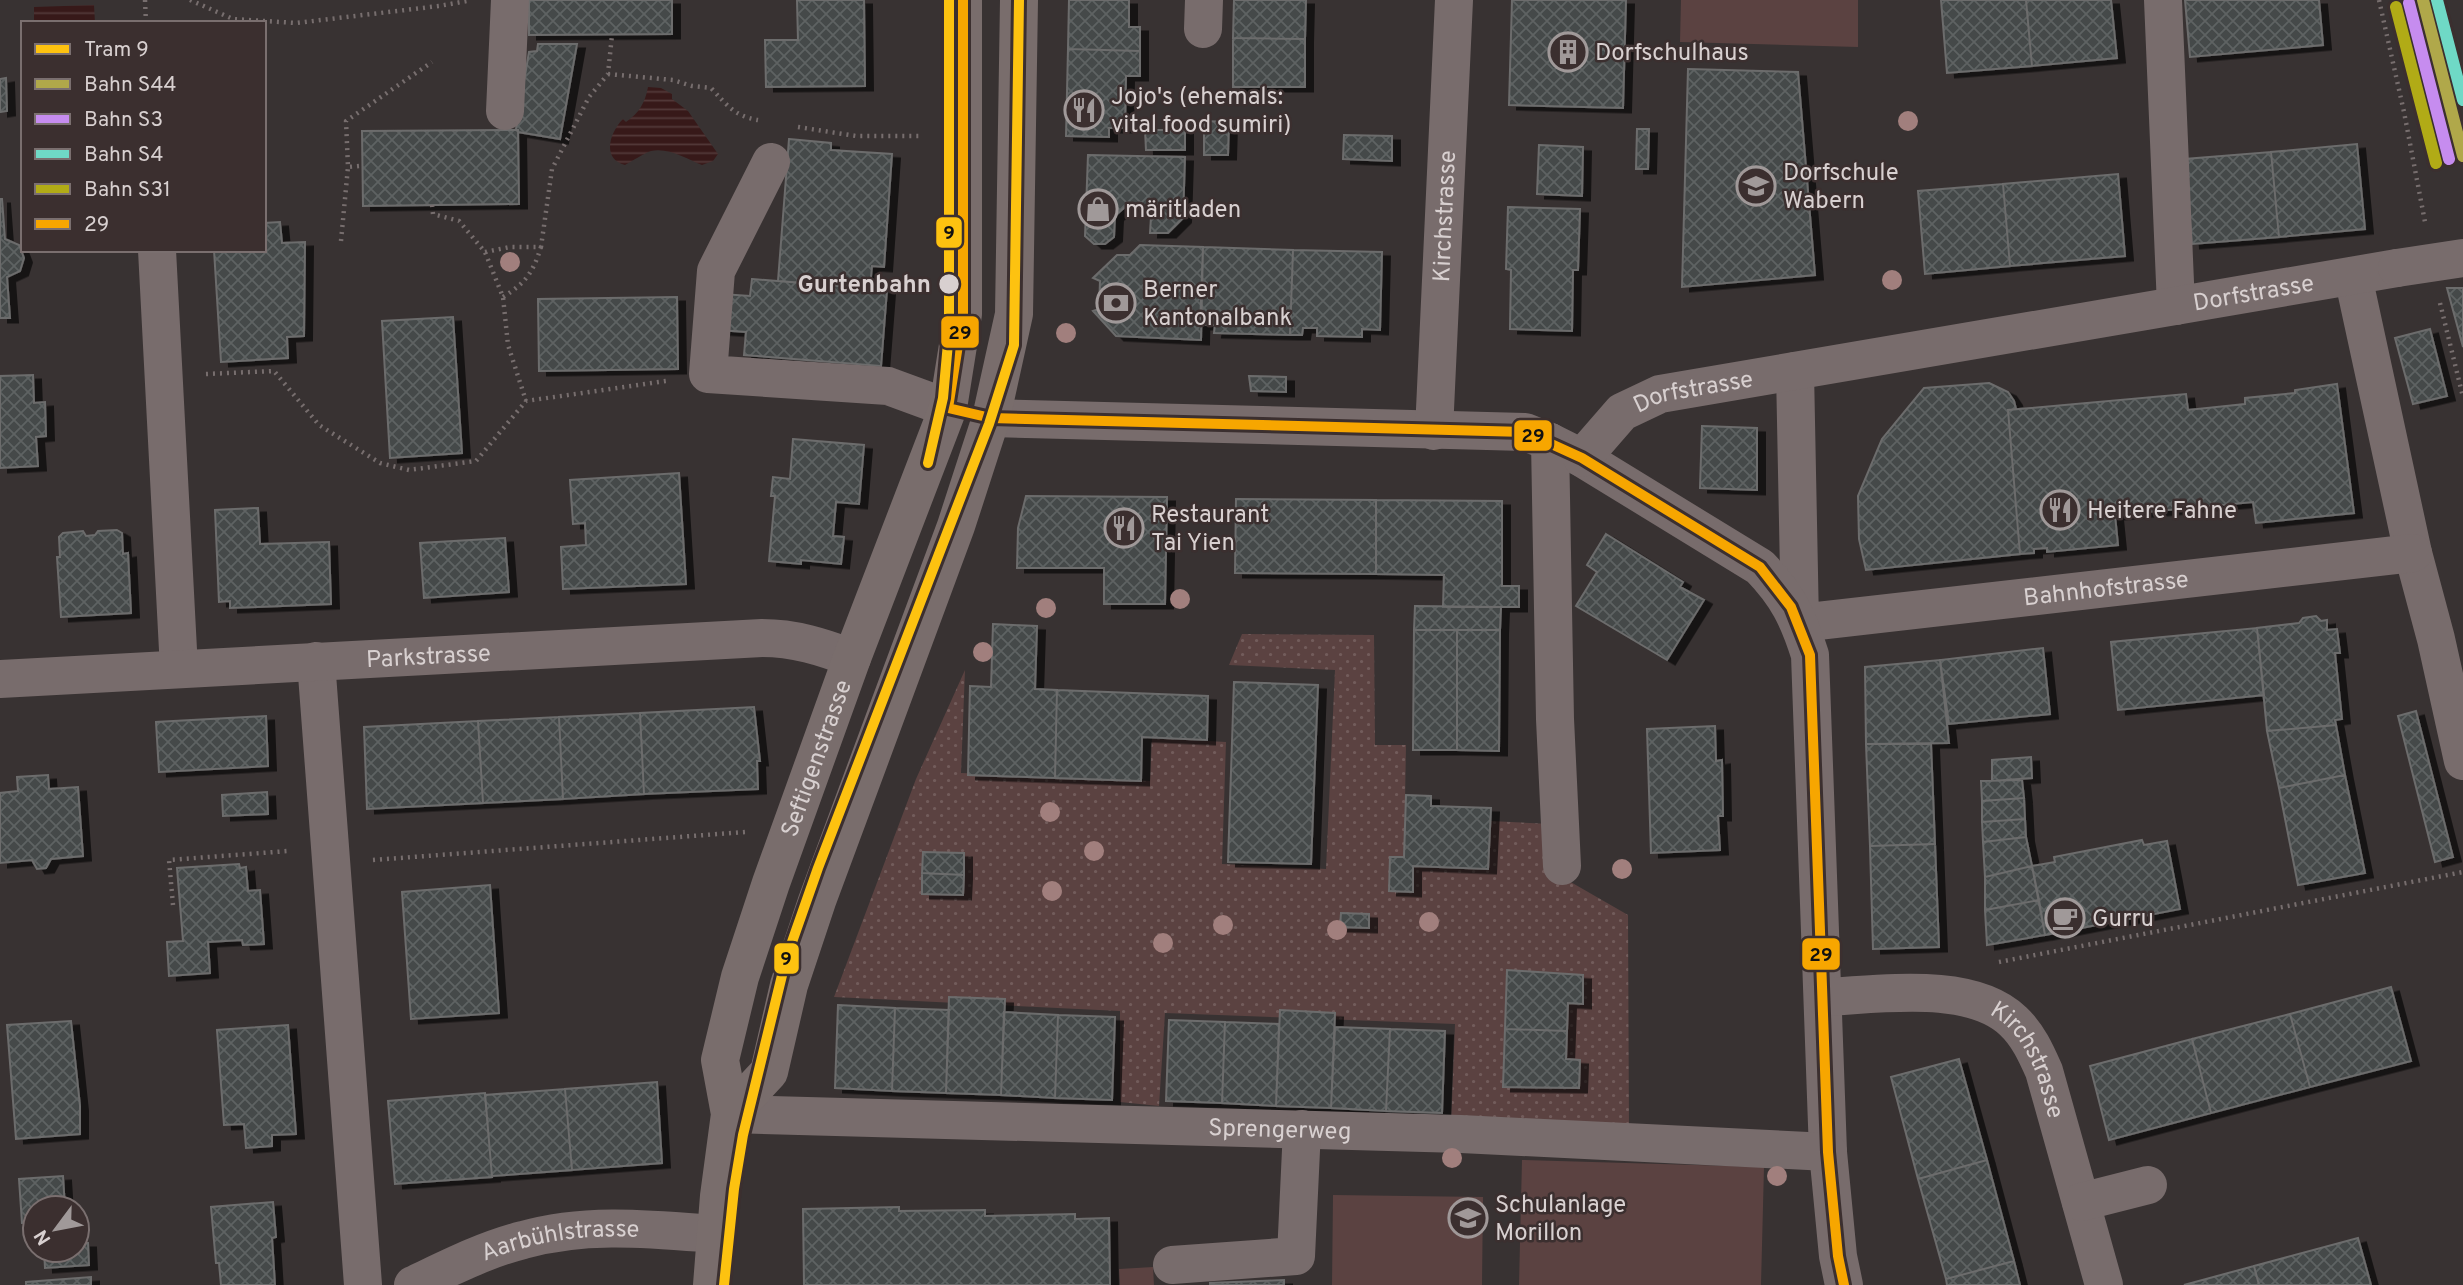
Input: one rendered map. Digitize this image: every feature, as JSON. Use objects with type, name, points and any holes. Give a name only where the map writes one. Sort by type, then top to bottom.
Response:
[{"type":"main road","name":"Seftigenstrasse","points":[[712,1285],[730,1114],[720,1060],[740,977],[852,658],[948,408],[963,314],[963,0]]},
{"type":"main road","name":"Seftigenstrasse","points":[[730,1114],[769,1072],[789,985],[817,901],[956,526],[991,418],[1014,314],[1019,0]]},
{"type":"main road","points":[[948,408],[991,418]]},
{"type":"street","points":[[505,111],[510,0]]},
{"type":"street","name":"Kirchstrasse","points":[[1434,431],[1454,0]]},
{"type":"street","points":[[2163,0],[2176,306]]},
{"type":"street","points":[[771,162],[716,271],[708,374],[888,386],[948,408]]},
{"type":"street","points":[[157,252],[179,668]]},
{"type":"street","name":"Dorfstrasse","points":[[1566,450],[1622,412],[1660,394],[2463,258]]},
{"type":"street","points":[[2353,276],[2413,553],[2436,639],[2463,761]]},
{"type":"street","points":[[1795,371],[1800,623]]},
{"type":"street","points":[[991,418],[1519,431],[1566,450],[1760,567],[1777,584],[1800,623],[1810,655],[1828,1152],[1838,1256],[1844,1285]]},
{"type":"street","points":[[1562,866],[1555,719],[1566,450]]},
{"type":"street","name":"Bahnhofstrasse","points":[[1800,623],[2413,553]]},
{"type":"street","name":"Parkstrasse","points":[[0,679],[762,638],[796,640],[852,658]]},
{"type":"street","points":[[316,662],[363,1285]]},
{"type":"street","name":"Kirchstrasse","points":[[1823,997],[1948,993],[1987,1002],[2012,1020],[2031,1042],[2044,1071],[2104,1285]]},
{"type":"street","name":"Sprengerweg","points":[[730,1114],[1461,1134],[1828,1152]]},
{"type":"street","points":[[1172,1265],[1296,1256],[1302,1129]]},
{"type":"street","points":[[2081,1202],[2148,1185]]},
{"type":"street","name":"Aarbühlstrasse","points":[[413,1285],[496,1248],[552,1234],[608,1227],[716,1234]]},
{"type":"path","points":[[145,0],[146,21]]},
{"type":"path","points":[[190,0],[233,19],[264,21]]},
{"type":"path","points":[[266,21],[296,23],[473,0]]},
{"type":"path","points":[[2379,0],[2427,231]]},
{"type":"path","points":[[503,297],[521,286],[535,265],[541,247],[551,169],[589,97],[608,74],[612,35]]},
{"type":"path","points":[[341,241],[348,167],[346,121],[432,62]]},
{"type":"path","points":[[608,74],[673,80],[710,88],[743,118],[768,122]]},
{"type":"path","points":[[793,126],[856,136],[921,136]]},
{"type":"path","points":[[348,167],[359,166]]},
{"type":"path","points":[[432,205],[433,214],[459,221],[485,252],[503,297],[508,345],[526,401]]},
{"type":"path","points":[[485,252],[510,247],[541,247]]},
{"type":"path","points":[[2439,297],[2463,397]]},
{"type":"path","points":[[165,376],[274,371],[318,425],[380,463],[409,470],[476,461],[526,401],[708,374]]},
{"type":"path","points":[[173,905],[169,860],[330,855],[754,831]]},
{"type":"path","points":[[1948,993],[1966,968],[2463,872]]},
{"type":"shaded area","points":[[1681,0],[1858,0],[1858,47],[1680,42]]},
{"type":"shaded area","points":[[94,5],[95,21],[34,21],[34,7]]},
{"type":"shaded area","points":[[648,87],[661,88],[672,94],[672,99],[688,111],[718,154],[713,161],[702,165],[677,154],[657,150],[625,165],[617,162],[610,151],[614,131],[623,119],[626,122],[638,111]]},
{"type":"shaded area","points":[[1242,634],[1374,635],[1375,745],[1406,745],[1404,857],[1390,857],[1389,890],[1413,892],[1413,866],[1488,869],[1490,821],[1552,824],[1555,873],[1628,915],[1629,1131],[1451,1127],[1455,1024],[1165,1013],[1159,1106],[1120,1102],[1120,1011],[834,997],[916,779],[965,670],[961,773],[1150,781],[1152,738],[1226,742],[1222,864],[1326,869],[1335,670],[1229,665]]},
{"type":"shaded area","points":[[1522,1160],[1764,1167],[1761,1285],[1519,1285]]},
{"type":"shaded area","points":[[1333,1195],[1483,1197],[1482,1285],[1332,1285]]},
{"type":"shaded area","points":[[1153,1267],[1154,1285],[1120,1285],[1119,1269]]},
{"type":"building","points":[[529,0],[672,0],[672,34],[529,35]]},
{"type":"building","points":[[797,0],[864,0],[865,86],[766,87],[765,40],[798,40]]},
{"type":"building","points":[[1069,0],[1129,0],[1129,27],[1140,27],[1140,51],[1068,49]]},
{"type":"building","points":[[1234,0],[1306,0],[1305,39],[1233,38]]},
{"type":"building","name":"Dorfschulhaus","points":[[1512,0],[1626,0],[1623,108],[1509,105]]},
{"type":"building","points":[[1941,0],[2026,0],[2032,66],[1947,73]]},
{"type":"building","points":[[2026,0],[2111,0],[2117,58],[2032,66]]},
{"type":"building","points":[[2185,0],[2319,0],[2323,45],[2190,57]]},
{"type":"building","points":[[1233,38],[1305,39],[1305,87],[1233,87]]},
{"type":"building","points":[[538,44],[577,44],[560,139],[518,132],[516,129],[529,52],[537,51]]},
{"type":"building","points":[[1068,49],[1140,51],[1140,76],[1126,76],[1125,128],[1109,128],[1109,137],[1066,136]]},
{"type":"building","points":[[1688,69],[1798,72],[1815,275],[1682,287]]},
{"type":"building","points":[[6,78],[7,111],[0,112],[0,79]]},
{"type":"building","points":[[1204,121],[1229,122],[1228,155],[1204,155]]},
{"type":"building","points":[[1637,129],[1649,129],[1648,169],[1636,169]]},
{"type":"building","points":[[518,130],[519,204],[363,206],[362,131]]},
{"type":"building","points":[[1145,130],[1185,130],[1185,150],[1146,150]]},
{"type":"building","points":[[1344,135],[1392,136],[1392,161],[1343,159]]},
{"type":"building","points":[[789,139],[831,143],[831,150],[892,154],[884,267],[872,266],[870,288],[778,281]]},
{"type":"building","points":[[2357,144],[2365,229],[2279,237],[2271,152]]},
{"type":"building","points":[[1539,145],[1583,147],[1582,196],[1537,194]]},
{"type":"building","points":[[2271,152],[2279,237],[2192,244],[2185,159]]},
{"type":"building","points":[[1088,155],[1185,157],[1183,218],[1168,233],[1150,233],[1151,217],[1139,206],[1125,207],[1115,216],[1114,237],[1105,244],[1094,244],[1085,236]]},
{"type":"building","points":[[2118,174],[2125,256],[2010,266],[2003,184]]},
{"type":"building","points":[[2003,184],[2010,266],[1925,274],[1918,191]]},
{"type":"building","points":[[2,199],[5,239],[19,245],[24,258],[20,271],[7,277],[10,318],[0,318]]},
{"type":"building","points":[[1508,207],[1580,209],[1578,270],[1573,270],[1572,331],[1510,329],[1511,270],[1506,269]]},
{"type":"building","points":[[280,222],[282,243],[305,242],[304,336],[287,337],[288,358],[221,362],[214,252],[266,252],[266,223]]},
{"type":"building","points":[[1140,245],[1203,247],[1201,340],[1116,336],[1093,311],[1099,309],[1100,281],[1093,278],[1117,255],[1130,255]]},
{"type":"building","points":[[1203,247],[1293,250],[1290,335],[1214,333],[1215,325],[1200,325]]},
{"type":"building","points":[[1293,250],[1382,252],[1380,330],[1362,329],[1362,337],[1317,336],[1317,328],[1303,328],[1302,335],[1290,335]]},
{"type":"building","points":[[752,279],[887,290],[881,366],[744,355],[746,332],[719,330],[722,294],[750,296]]},
{"type":"building","points":[[2447,288],[2463,288],[2463,347]]},
{"type":"building","points":[[677,297],[678,369],[539,371],[538,299]]},
{"type":"building","points":[[453,317],[462,453],[390,458],[382,321]]},
{"type":"building","points":[[2430,329],[2447,396],[2413,404],[2395,338]]},
{"type":"building","points":[[33,375],[34,403],[45,402],[46,436],[36,437],[38,466],[0,468],[0,376]]},
{"type":"building","points":[[1249,376],[1286,377],[1286,392],[1251,391]]},
{"type":"building","points":[[1989,383],[2008,392],[2016,409],[2008,410],[2020,554],[1866,570],[1859,539],[1858,496],[1882,439],[1924,388]]},
{"type":"building","points":[[2337,384],[2354,513],[2256,523],[2253,502],[2115,515],[2118,545],[2047,552],[2047,548],[2034,549],[2034,553],[2020,554],[2008,410],[2186,394],[2188,410],[2245,404],[2245,398],[2295,393],[2295,390]]},
{"type":"building","points":[[1702,426],[1757,428],[1757,490],[1700,488]]},
{"type":"building","points":[[793,439],[864,445],[859,504],[836,502],[833,536],[844,537],[841,564],[801,560],[801,564],[769,561],[775,496],[771,496],[773,477],[790,479]]},
{"type":"building","points":[[679,473],[686,584],[563,589],[561,547],[586,545],[585,523],[573,524],[570,480]]},
{"type":"building","points":[[1026,496],[1167,497],[1165,604],[1104,604],[1104,568],[1017,568],[1018,528]]},
{"type":"building","points":[[1236,499],[1376,500],[1376,574],[1235,573]]},
{"type":"building","points":[[1376,500],[1502,501],[1502,586],[1519,586],[1519,607],[1443,607],[1444,575],[1376,574]]},
{"type":"building","points":[[258,508],[260,544],[329,542],[331,604],[230,608],[230,601],[219,602],[215,510]]},
{"type":"building","points":[[117,530],[122,533],[123,554],[128,553],[131,613],[61,617],[57,557],[60,557],[59,537],[63,533],[83,531],[86,536],[95,535],[98,531]]},
{"type":"building","points":[[1606,534],[1683,582],[1680,587],[1704,600],[1667,660],[1576,606],[1597,572],[1587,565]]},
{"type":"building","points":[[505,538],[509,592],[424,598],[420,543]]},
{"type":"building","points":[[1415,606],[1501,607],[1500,630],[1414,630]]},
{"type":"building","points":[[2316,616],[2321,621],[2327,620],[2327,630],[2337,629],[2340,653],[2335,653],[2342,719],[2335,720],[2336,725],[2267,731],[2257,628],[2299,623],[2303,618]]},
{"type":"building","points":[[993,624],[1037,626],[1035,689],[1057,690],[1055,778],[968,775],[970,686],[991,687]]},
{"type":"building","points":[[2257,628],[2264,695],[2118,710],[2111,642]]},
{"type":"building","points":[[1414,630],[1457,630],[1457,750],[1413,750]]},
{"type":"building","points":[[1457,630],[1500,630],[1499,751],[1457,750]]},
{"type":"building","points":[[2043,648],[2050,714],[1949,724],[1940,660]]},
{"type":"building","points":[[1940,660],[1949,743],[1866,744],[1865,667]]},
{"type":"building","points":[[1234,682],[1318,685],[1311,864],[1228,862]]},
{"type":"building","points":[[1057,690],[1208,696],[1207,740],[1142,737],[1141,781],[1055,778]]},
{"type":"building","points":[[754,707],[760,761],[757,761],[758,789],[644,794],[640,713]]},
{"type":"building","points":[[2416,711],[2453,857],[2435,862],[2398,716]]},
{"type":"building","points":[[640,713],[644,794],[563,799],[559,717]]},
{"type":"building","points":[[266,716],[268,766],[159,772],[156,722]]},
{"type":"building","points":[[559,717],[563,799],[483,803],[478,721]]},
{"type":"building","points":[[478,721],[483,803],[367,809],[364,727]]},
{"type":"building","points":[[2336,725],[2345,775],[2279,788],[2267,731]]},
{"type":"building","points":[[1715,726],[1716,761],[1722,760],[1723,816],[1718,816],[1720,850],[1651,853],[1647,729]]},
{"type":"building","points":[[1866,744],[1931,744],[1935,844],[1870,846]]},
{"type":"building","points":[[2031,757],[2032,778],[1992,781],[1992,760]]},
{"type":"building","points":[[48,775],[49,789],[78,787],[83,856],[51,859],[46,868],[37,869],[32,860],[0,863],[0,793],[18,791],[17,777]]},
{"type":"building","points":[[2345,775],[2365,873],[2298,885],[2279,788]]},
{"type":"building","points":[[2022,780],[2024,798],[1982,801],[1981,781]]},
{"type":"building","points":[[267,792],[268,814],[223,816],[222,795]]},
{"type":"building","points":[[1406,795],[1431,796],[1431,806],[1491,808],[1488,869],[1413,866],[1413,892],[1389,891],[1390,857],[1404,857]]},
{"type":"building","points":[[2024,798],[2025,819],[1982,822],[1982,801]]},
{"type":"building","points":[[2025,819],[2026,837],[1983,842],[1982,822]]},
{"type":"building","points":[[2026,837],[2032,866],[1985,877],[1983,842]]},
{"type":"building","points":[[2142,840],[2144,845],[2167,841],[2180,909],[2045,935],[2032,866],[2055,862],[2054,857]]},
{"type":"building","points":[[1935,844],[1939,947],[1873,949],[1870,846]]},
{"type":"building","points":[[923,852],[964,853],[964,875],[922,873]]},
{"type":"building","points":[[239,864],[240,868],[246,867],[248,891],[260,890],[264,944],[243,945],[242,940],[208,942],[210,973],[169,976],[167,942],[183,941],[177,868]]},
{"type":"building","points":[[2032,866],[2039,900],[1985,910],[1985,877]]},
{"type":"building","points":[[922,873],[964,875],[963,895],[922,894]]},
{"type":"building","points":[[490,885],[499,1013],[411,1019],[402,892]]},
{"type":"building","points":[[2039,900],[2045,935],[1987,945],[1985,910]]},
{"type":"building","points":[[1341,913],[1369,914],[1369,928],[1340,927]]},
{"type":"building","points":[[1507,970],[1583,975],[1583,1004],[1568,1003],[1567,1031],[1505,1029]]},
{"type":"building","points":[[2391,987],[2411,1061],[2310,1087],[2290,1014]]},
{"type":"building","points":[[949,997],[1005,999],[1001,1095],[946,1093]]},
{"type":"building","points":[[838,1005],[895,1008],[892,1091],[835,1088]]},
{"type":"building","points":[[895,1008],[949,1010],[946,1093],[892,1091]]},
{"type":"building","points":[[1280,1010],[1335,1013],[1331,1108],[1276,1106]]},
{"type":"building","points":[[1004,1012],[1058,1015],[1055,1098],[1001,1095]]},
{"type":"building","points":[[2290,1014],[2310,1087],[2211,1113],[2192,1039]]},
{"type":"building","points":[[1058,1015],[1115,1017],[1112,1100],[1055,1098]]},
{"type":"building","points":[[1169,1020],[1225,1022],[1222,1103],[1166,1101]]},
{"type":"building","points":[[71,1021],[80,1106],[80,1134],[16,1139],[7,1025]]},
{"type":"building","points":[[1225,1022],[1279,1024],[1276,1106],[1222,1103]]},
{"type":"building","points":[[288,1025],[296,1134],[272,1135],[272,1146],[246,1148],[244,1124],[224,1125],[217,1030]]},
{"type":"building","points":[[1335,1027],[1390,1029],[1386,1111],[1331,1108]]},
{"type":"building","points":[[1390,1029],[1445,1031],[1442,1113],[1386,1111]]},
{"type":"building","points":[[1505,1029],[1567,1031],[1566,1059],[1580,1060],[1579,1088],[1503,1087]]},
{"type":"building","points":[[2192,1039],[2211,1113],[2109,1140],[2090,1066]]},
{"type":"building","points":[[1959,1059],[1987,1160],[1918,1179],[1891,1077]]},
{"type":"building","points":[[657,1082],[662,1163],[572,1170],[565,1089]]},
{"type":"building","points":[[565,1089],[572,1170],[492,1176],[485,1095]]},
{"type":"building","points":[[485,1093],[492,1177],[395,1184],[388,1101]]},
{"type":"building","points":[[1987,1160],[2014,1261],[1946,1279],[1918,1179]]},
{"type":"building","points":[[63,1176],[64,1194],[21,1194],[21,1208],[19,1179]]},
{"type":"building","points":[[273,1202],[276,1237],[272,1238],[275,1285],[221,1285],[219,1263],[216,1263],[211,1207]]},
{"type":"building","points":[[899,1207],[899,1211],[985,1210],[985,1216],[1075,1214],[1075,1219],[1109,1218],[1110,1285],[804,1285],[803,1209]]},
{"type":"building","points":[[2358,1238],[2371,1285],[2259,1285],[2254,1266]]},
{"type":"building","points":[[2014,1261],[2020,1285],[1947,1285],[1946,1279]]},
{"type":"building","points":[[45,1264],[89,1264],[89,1265],[45,1268]]},
{"type":"building","points":[[2254,1266],[2259,1285],[2184,1285]]},
{"type":"building","points":[[91,1277],[91,1285],[26,1285],[26,1282]]},
{"type":"building","points":[[1284,1280],[1284,1285],[1210,1285],[1210,1283]]},
{"type":"tram line","name":"9","points":[[928,463],[943,398],[949,332],[949,0]]},
{"type":"tram line","name":"9","points":[[724,1285],[734,1189],[743,1135],[786,959],[818,868],[989,424],[1014,345],[1019,0]]},
{"type":"rail line","name":"S44","points":[[2423,0],[2463,156]]},
{"type":"rail line","name":"S4","points":[[2437,0],[2463,100]]},
{"type":"rail line","name":"S3","points":[[2409,3],[2449,159]]},
{"type":"rail line","name":"S31","points":[[2396,7],[2436,163]]},
{"type":"transit line","name":"29","points":[[963,0],[963,314],[948,408],[991,418],[1525,432],[1582,458],[1760,567],[1791,607],[1810,655],[1828,1152],[1838,1256],[1844,1285]]},
{"type":"place","name":"Dorfschulhaus","points":[[1568,52]]},
{"type":"place","name":"Jojo's (ehemals: vital food sumiri)","points":[[1084,110]]},
{"type":"place","name":"Dorfschule Wabern","points":[[1756,186]]},
{"type":"place","name":"märitladen","points":[[1098,209]]},
{"type":"place","name":"Gurtenbahn","points":[[949,284]]},
{"type":"place","name":"Berner Kantonalbank","points":[[1116,303]]},
{"type":"place","name":"Heitere Fahne","points":[[2060,510]]},
{"type":"place","name":"Restaurant Tai Yien","points":[[1124,528]]},
{"type":"place","name":"Gurru","points":[[2065,918]]},
{"type":"place","name":"Schulanlage Morillon","points":[[1468,1218]]}]
